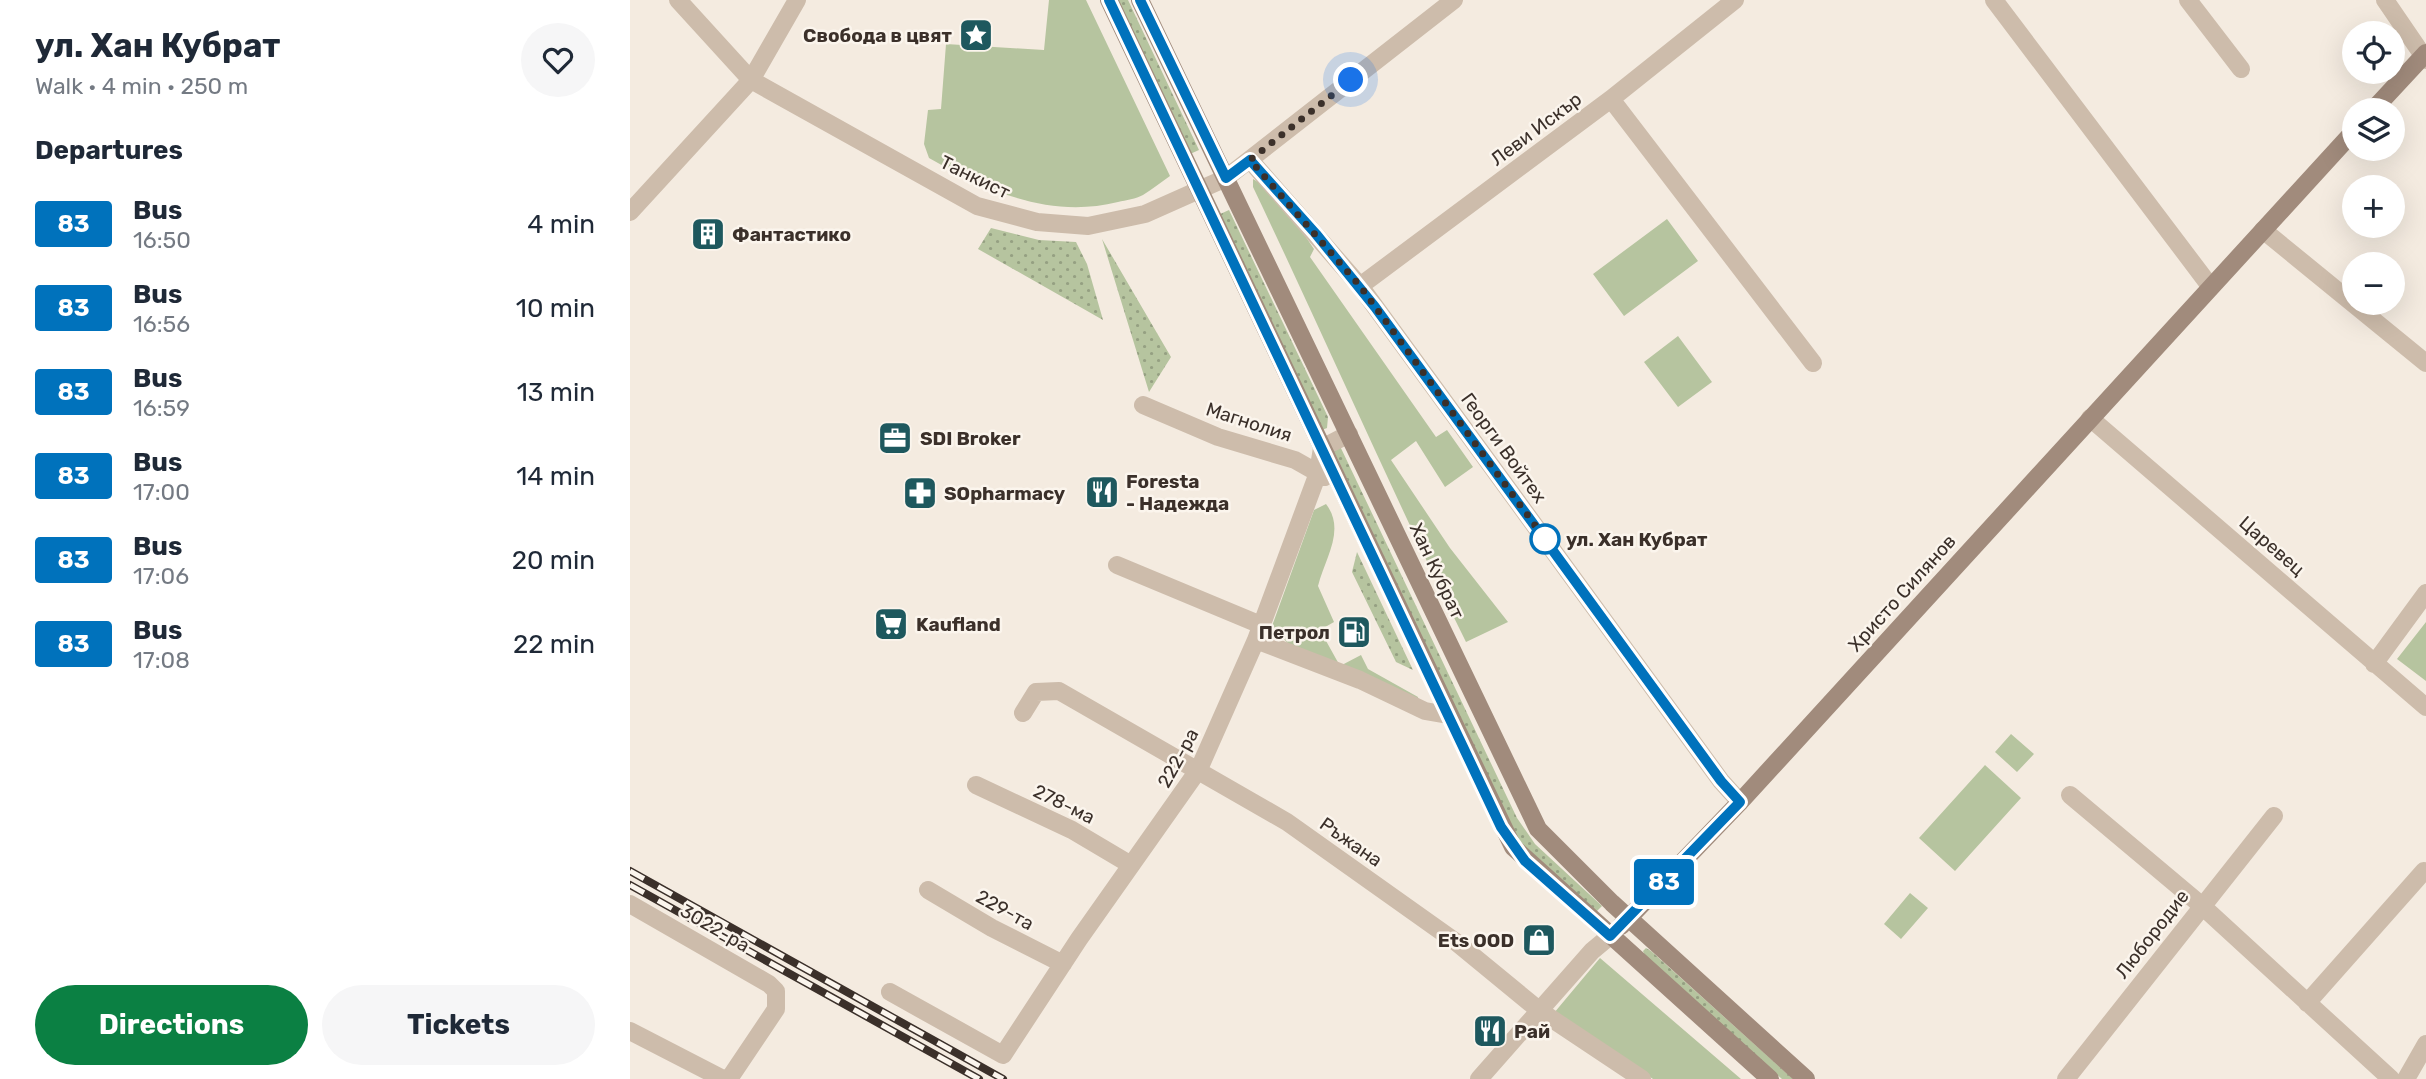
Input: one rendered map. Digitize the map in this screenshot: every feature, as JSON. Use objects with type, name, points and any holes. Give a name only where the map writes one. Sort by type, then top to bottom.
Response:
[{"type":"street","name":"Танкист","points":[[678,0],[751,80],[977,206],[1037,222],[1088,226],[1145,214],[1200,192],[1226,178],[1454,0]]},
{"type":"street","points":[[630,212],[751,80],[797,0]]},
{"type":"street","points":[[1109,0],[1338,485],[1513,847],[1770,1079]]},
{"type":"street","name":"Хан Кубрат","points":[[1140,0],[1538,829],[1550,844],[1806,1079]]},
{"type":"street","name":"Леви Искър","points":[[1360,286],[1611,99],[1735,0]]},
{"type":"street","points":[[1994,0],[2210,286]]},
{"type":"street","points":[[2188,0],[2241,69]]},
{"type":"street","points":[[2385,0],[2425,56],[2385,98]]},
{"type":"street","points":[[1611,99],[1813,363]]},
{"type":"street","name":"Христо Силянов","points":[[1479,1079],[1610,936],[1740,802],[2342,144]]},
{"type":"street","name":"Георги Войтех","points":[[1250,160],[1360,286],[1721,781],[1740,802]]},
{"type":"street","points":[[2263,230],[2426,363]]},
{"type":"street","name":"Магнолия","points":[[1143,405],[1218,437],[1295,460],[1338,485]]},
{"type":"street","name":"Царевец","points":[[2090,418],[2426,707]]},
{"type":"street","points":[[1322,448],[1349,434]]},
{"type":"street","name":"222-ра","points":[[890,992],[1003,1055],[1199,769],[1258,632],[1318,473],[1322,448]]},
{"type":"street","points":[[1117,565],[1425,710],[1448,715]]},
{"type":"street","points":[[2374,664],[2426,593]]},
{"type":"street","name":"Ръжана","points":[[1023,713],[1036,692],[1059,691],[1199,769],[1287,822],[1456,942],[1540,1011],[1642,1079]]},
{"type":"street","name":"278-ма","points":[[976,785],[1072,830],[1131,865]]},
{"type":"street","points":[[2070,795],[2201,905],[2390,1079]]},
{"type":"street","name":"Любородие","points":[[2066,1079],[2274,816]]},
{"type":"street","points":[[2307,1003],[2424,872]]},
{"type":"street","name":"229-та","points":[[928,890],[992,928],[1063,964]]},
{"type":"street","name":"3022-ра","points":[[630,904],[769,984],[776,991],[776,1009],[729,1079]]},
{"type":"street","points":[[630,1031],[723,1079]]},
{"type":"street","points":[[2406,1079],[2426,1044]]},
{"type":"green space","points":[[1049,0],[1086,0],[1170,176],[1140,196],[1092,206],[1043,204],[996,191],[929,158],[924,144],[928,110],[941,109],[946,44],[1044,50]]},
{"type":"green space","points":[[1116,0],[1128,0],[1199,150],[1190,154]]},
{"type":"green space","points":[[1253,179],[1276,193],[1314,249],[1310,257],[1436,437],[1447,430],[1473,467],[1445,487],[1416,441],[1391,460],[1450,548],[1508,622],[1466,642],[1253,187]]},
{"type":"green space","points":[[1229,210],[1328,417],[1327,428],[1322,430],[1218,215]]},
{"type":"green space","points":[[1667,219],[1698,261],[1624,316],[1593,274]]},
{"type":"green space","points":[[991,228],[1039,240],[1076,242],[1087,264],[1103,320],[978,249]]},
{"type":"green space","points":[[1102,239],[1171,357],[1149,392]]},
{"type":"green space","points":[[1678,336],[1712,382],[1678,407],[1644,362]]},
{"type":"green space","points":[[1339,444],[1517,818],[1535,844],[1602,906],[1594,914],[1520,844],[1331,445]]},
{"type":"green space","points":[[1326,504],[1332,514],[1334,534],[1318,586],[1334,622],[1320,630],[1340,666],[1361,655],[1368,669],[1418,697],[1419,706],[1294,650],[1272,626],[1314,510]]},
{"type":"green space","points":[[1357,552],[1413,670],[1396,662],[1352,572]]},
{"type":"green space","points":[[2426,622],[2426,681],[2397,659]]},
{"type":"green space","points":[[2011,734],[2034,754],[2017,772],[1995,752]]},
{"type":"green space","points":[[1985,765],[2021,798],[1955,871],[1919,838]]},
{"type":"green space","points":[[1910,893],[1928,908],[1901,939],[1884,924]]},
{"type":"green space","points":[[1646,948],[1793,1079],[1782,1079],[1645,956],[1643,951]]},
{"type":"green space","points":[[1600,958],[1741,1079],[1653,1079],[1554,1013]]},
{"type":"railway","points":[[630,871],[1003,1079]]},
{"type":"railway","points":[[630,885],[979,1079]]},
{"type":"bus line","name":"83","points":[[1109,0],[1501,827],[1525,861],[1610,936],[1740,802],[1721,781],[1360,286],[1250,160],[1226,178],[1140,0]]},
{"type":"place","name":"Свобода в цвят","points":[[976,35]]},
{"type":"place","name":"Фантастико","points":[[708,234]]},
{"type":"place","name":"SDI Broker","points":[[895,438]]},
{"type":"place","name":"Foresta - Надежда","points":[[1102,492]]},
{"type":"place","name":"SOpharmacy","points":[[920,493]]},
{"type":"place","name":"ул. Хан Кубрат","points":[[1545,539]]},
{"type":"place","name":"Kaufland","points":[[891,624]]},
{"type":"place","name":"Петрол","points":[[1354,632]]},
{"type":"place","name":"Ets OOD","points":[[1539,940]]},
{"type":"place","name":"Рай","points":[[1490,1031]]},
{"type":"route","points":[[1351,80],[1268,143],[1250,160],[1360,286],[1545,539]]}]
